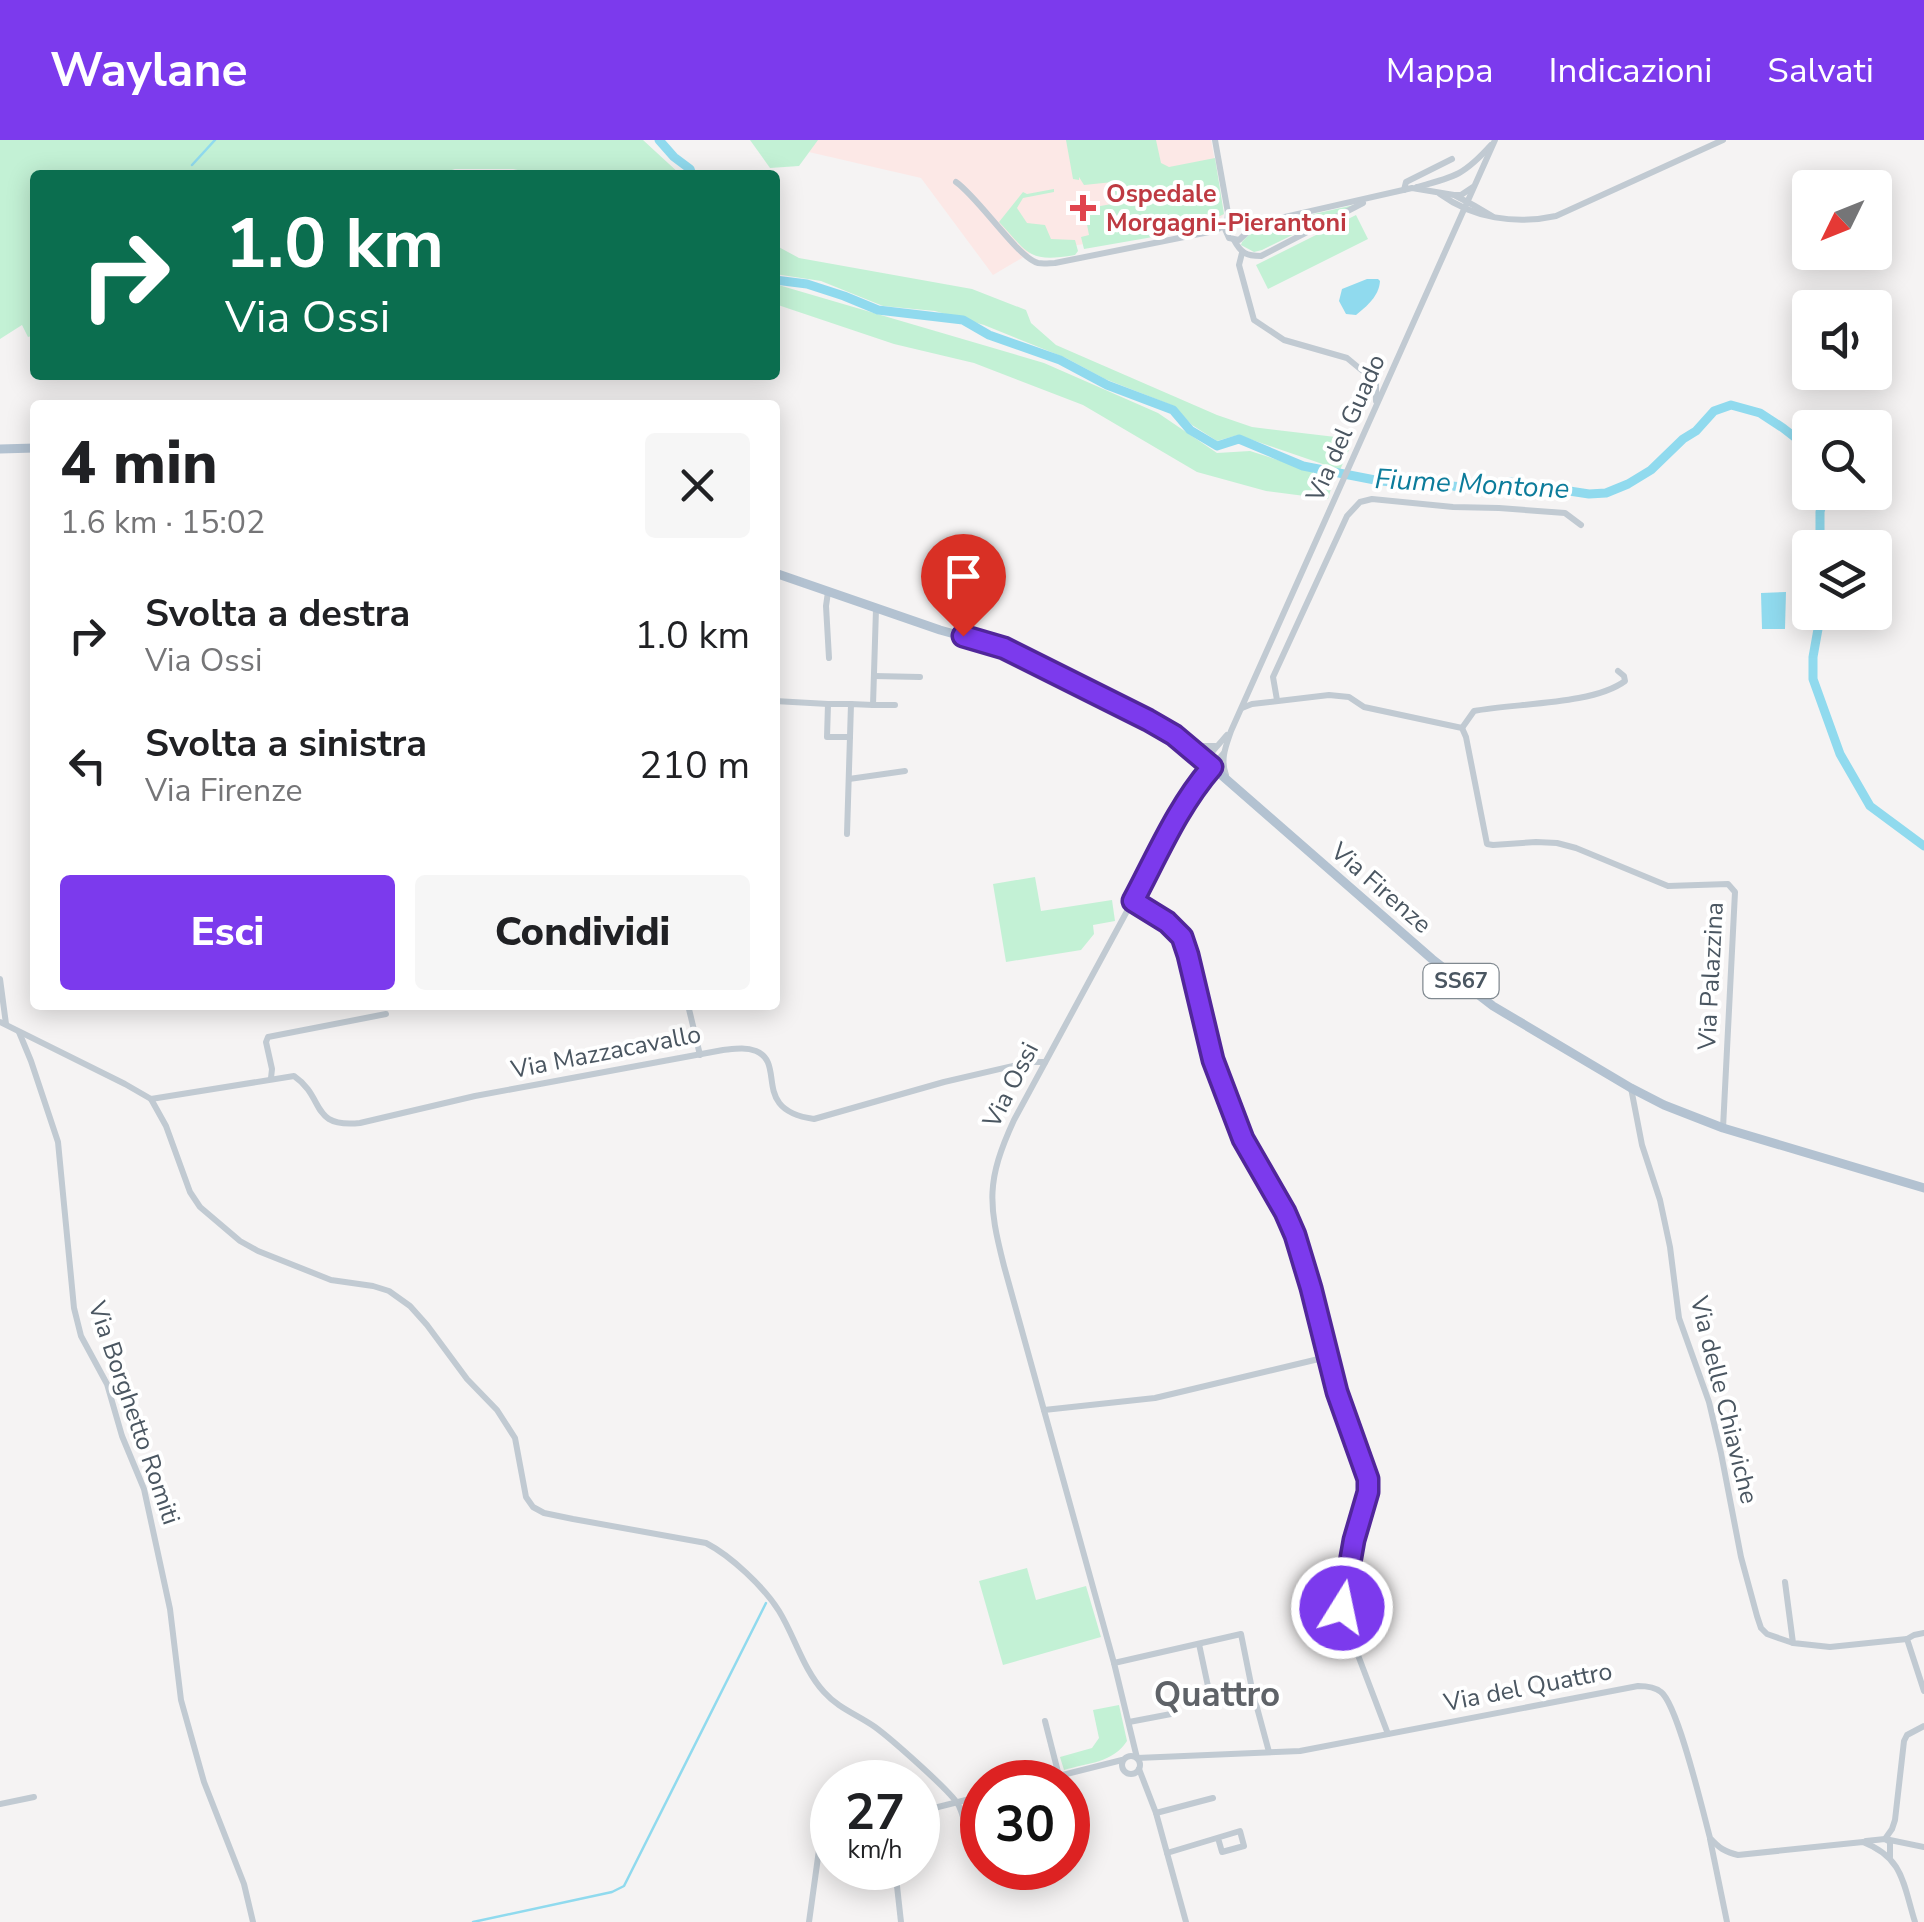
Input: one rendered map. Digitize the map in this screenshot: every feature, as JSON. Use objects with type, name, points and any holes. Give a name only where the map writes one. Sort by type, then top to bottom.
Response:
[{"type":"main road","points":[[0,449],[30,448]]},
{"type":"main road","name":"Via Firenze","points":[[780,575],[1004,648],[1174,735],[1492,1006],[1631,1088],[1723,1128],[1924,1188]]},
{"type":"street","points":[[1215,140],[1229,238],[1251,256],[1261,256],[1372,198]]},
{"type":"street","points":[[1246,227],[1452,178],[1465,171],[1495,140]]},
{"type":"street","name":"Via del Guado","points":[[1231,785],[1224,772],[1224,754],[1231,730],[1495,140]]},
{"type":"street","points":[[1408,189],[1440,194],[1472,212],[1510,221],[1538,220],[1556,216],[1722,140]]},
{"type":"street","points":[[1408,189],[1406,182],[1452,159]]},
{"type":"street","points":[[956,182],[1035,262],[1055,263],[1226,224],[1237,218],[1246,227]]},
{"type":"street","points":[[1453,199],[1477,183]]},
{"type":"street","points":[[1477,183],[1480,212]]},
{"type":"street","points":[[1453,199],[1458,227]]},
{"type":"street","points":[[1458,227],[1480,212]]},
{"type":"street","points":[[1246,227],[1238,245],[1239,264],[1254,320],[1284,340],[1347,358],[1376,382],[1376,408]]},
{"type":"street","name":"Via del Guado","points":[[1276,700],[1273,677],[1347,516],[1360,502],[1372,499],[1565,513],[1581,525]]},
{"type":"street","points":[[828,592],[829,658]]},
{"type":"street","points":[[873,704],[876,609]]},
{"type":"street","points":[[1242,708],[1329,695],[1348,697],[1364,707],[1462,728],[1474,711],[1614,688],[1625,681],[1618,671]]},
{"type":"street","points":[[874,676],[920,677]]},
{"type":"street","points":[[780,700],[894,705]]},
{"type":"street","points":[[828,704],[827,737],[850,737]]},
{"type":"street","points":[[847,834],[852,704]]},
{"type":"street","name":"Via Palazzina","points":[[1462,728],[1487,844],[1557,843],[1668,886],[1733,887],[1723,1128]]},
{"type":"street","name":"Via del Guado","points":[[1208,764],[1216,746],[1231,730]]},
{"type":"street","points":[[1174,735],[1197,746],[1216,746]]},
{"type":"street","points":[[1174,735],[1192,754],[1200,776],[1231,785]]},
{"type":"street","name":"Via del Guado","points":[[1208,764],[1224,754]]},
{"type":"street","name":"Via Ossi","points":[[1186,1922],[1132,1741],[994,1224],[991,1190],[1002,1147],[1045,1062],[1208,764]]},
{"type":"street","points":[[849,779],[905,772]]},
{"type":"street","points":[[1133,901],[1167,922],[1182,937],[1213,1060],[1243,1139],[1295,1235],[1327,1357],[1368,1479],[1342,1608],[1388,1734]]},
{"type":"street","points":[[0,978],[3,1024],[151,1100],[166,1126],[190,1192],[200,1207],[240,1242],[331,1280],[374,1286],[410,1306],[497,1410],[515,1438],[526,1497],[533,1507],[544,1513],[706,1543],[721,1552],[780,1611],[823,1692],[873,1726],[958,1802],[960,1809]]},
{"type":"street","points":[[689,1010],[700,1054]]},
{"type":"street","points":[[151,1100],[271,1078],[268,1037],[386,1014]]},
{"type":"street","name":"Via Borghetto Romiti","points":[[18,1031],[32,1061],[58,1142],[74,1308],[81,1336],[107,1384],[122,1436],[144,1488],[170,1610],[180,1700],[204,1782],[244,1884],[253,1922]]},
{"type":"street","name":"Via Mazzacavallo","points":[[271,1078],[294,1076],[306,1084],[328,1120],[360,1123],[476,1096],[744,1048],[760,1052],[767,1060],[780,1108],[795,1117],[814,1120],[944,1082],[1045,1062]]},
{"type":"street","name":"Via delle Chiaviche","points":[[1631,1088],[1642,1144],[1660,1200],[1679,1318],[1709,1402],[1721,1453],[1740,1558],[1757,1616],[1767,1634],[1793,1643]]},
{"type":"street","points":[[1044,1410],[1172,1395],[1327,1357]]},
{"type":"street","points":[[1785,1582],[1793,1643],[1830,1647],[1907,1640],[1924,1632]]},
{"type":"street","points":[[1114,1664],[1241,1634],[1270,1752]]},
{"type":"street","points":[[1907,1640],[1924,1691]]},
{"type":"street","points":[[1198,1644],[1209,1691]]},
{"type":"street","name":"Via del Quattro","points":[[1126,1772],[1135,1773],[1139,1763],[1150,1758],[1300,1751],[1638,1686],[1662,1693],[1674,1712],[1710,1838]]},
{"type":"street","points":[[1129,1722],[1171,1714]]},
{"type":"street","points":[[1045,1722],[1055,1760]]},
{"type":"street","points":[[1885,1839],[1895,1820],[1904,1741],[1924,1726]]},
{"type":"street","points":[[1126,1772],[1124,1758],[1132,1741]]},
{"type":"street","points":[[1090,1770],[1124,1758],[1139,1763]]},
{"type":"street","points":[[1107,1766],[1126,1772],[1147,1786]]},
{"type":"street","points":[[0,1804],[34,1798]]},
{"type":"street","points":[[1156,1813],[1213,1798]]},
{"type":"street","points":[[940,1806],[958,1802]]},
{"type":"street","points":[[1167,1853],[1218,1838]]},
{"type":"street","points":[[1710,1838],[1726,1852],[1738,1854],[1885,1839],[1924,1847]]},
{"type":"street","points":[[1710,1838],[1727,1922]]},
{"type":"street","points":[[1885,1839],[1892,1847],[1890,1857]]},
{"type":"street","points":[[1862,1842],[1890,1857],[1901,1876],[1915,1922]]},
{"type":"street","points":[[810,1922],[814,1890]]},
{"type":"street","points":[[897,1890],[901,1922]]},
{"type":"shaded area","name":"Ospedale Morgagni-Pierantoni","points":[[793,140],[1211,140],[1224,214],[1215,226],[1034,251],[993,275],[921,178],[796,149]]},
{"type":"green space","points":[[0,140],[643,140],[676,170],[30,170],[30,336],[22,325],[0,339]]},
{"type":"green space","points":[[750,140],[818,140],[799,166],[770,168]]},
{"type":"green space","points":[[1066,140],[1156,140],[1161,163],[1169,167],[1215,158],[1224,214],[1212,220],[1170,226],[1170,234],[1084,249],[1081,237],[1089,235],[1084,209],[1117,203],[1113,182],[1084,185],[1079,177],[1073,179]]},
{"type":"green space","points":[[1054,189],[1023,198],[1017,208],[1027,223],[1045,225],[1051,239],[1075,240],[1078,251],[1075,255],[1039,257],[1017,242],[999,222],[1023,192]]},
{"type":"green space","points":[[1354,205],[1262,250],[1254,252],[1241,245],[1256,227]]},
{"type":"green space","points":[[1356,215],[1368,239],[1268,289],[1256,265]]},
{"type":"green space","points":[[780,248],[799,258],[972,289],[1026,310],[1031,323],[1056,345],[1217,415],[1252,427],[1344,438],[1352,443],[1340,470],[1238,435],[1217,441],[1192,425],[1174,406],[1105,379],[1066,358],[984,325],[935,311],[883,306],[821,281],[780,275]]},
{"type":"green space","points":[[780,285],[1044,363],[1158,413],[1217,453],[1250,451],[1334,478],[1328,499],[1266,491],[1197,472],[1083,405],[974,363],[894,344],[780,306]]},
{"type":"green space","points":[[1035,877],[1041,911],[1112,900],[1115,921],[1093,925],[1094,934],[1081,950],[1006,962],[993,884]]},
{"type":"green space","points":[[1027,1568],[1036,1600],[1086,1586],[1101,1637],[1003,1665],[979,1581]]},
{"type":"green space","points":[[1119,1705],[1127,1741],[1114,1754],[1099,1761],[1061,1760],[1060,1757],[1092,1748],[1099,1738],[1093,1710]]},
{"type":"water","points":[[1367,279],[1380,281],[1375,296],[1356,315],[1346,314],[1339,301],[1342,289]]},
{"type":"water","points":[[1786,592],[1785,629],[1762,629],[1761,593]]},
{"type":"waterway","points":[[192,165],[215,140]]},
{"type":"waterway","name":"Fiume Montone","points":[[659,140],[690,170]]},
{"type":"waterway","name":"Fiume Montone","points":[[780,281],[807,284],[878,310],[963,320],[989,335],[1060,360],[1107,385],[1173,410],[1190,430],[1217,446],[1239,439],[1303,466],[1380,481],[1465,487],[1510,482],[1606,493],[1651,470],[1714,411],[1731,405],[1760,413],[1792,435]]},
{"type":"waterway","name":"Fiume Montone","points":[[1820,510],[1820,530]]},
{"type":"waterway","name":"Fiume Montone","points":[[1818,630],[1813,679],[1840,754],[1870,806],[1924,846]]},
{"type":"waterway","points":[[473,1922],[612,1892],[624,1886],[766,1603]]},
{"type":"place","name":"Ospedale Morgagni-Pierantoni","points":[[1083,208]]},
{"type":"district","name":"Quattro","points":[[1217,1694]]},
{"type":"route","points":[[963,636],[1004,648],[1148,720],[1174,735],[1212,767],[1185,804],[1133,901],[1167,922],[1182,937],[1213,1060],[1243,1139],[1295,1235],[1337,1392],[1368,1479],[1342,1608]]}]
